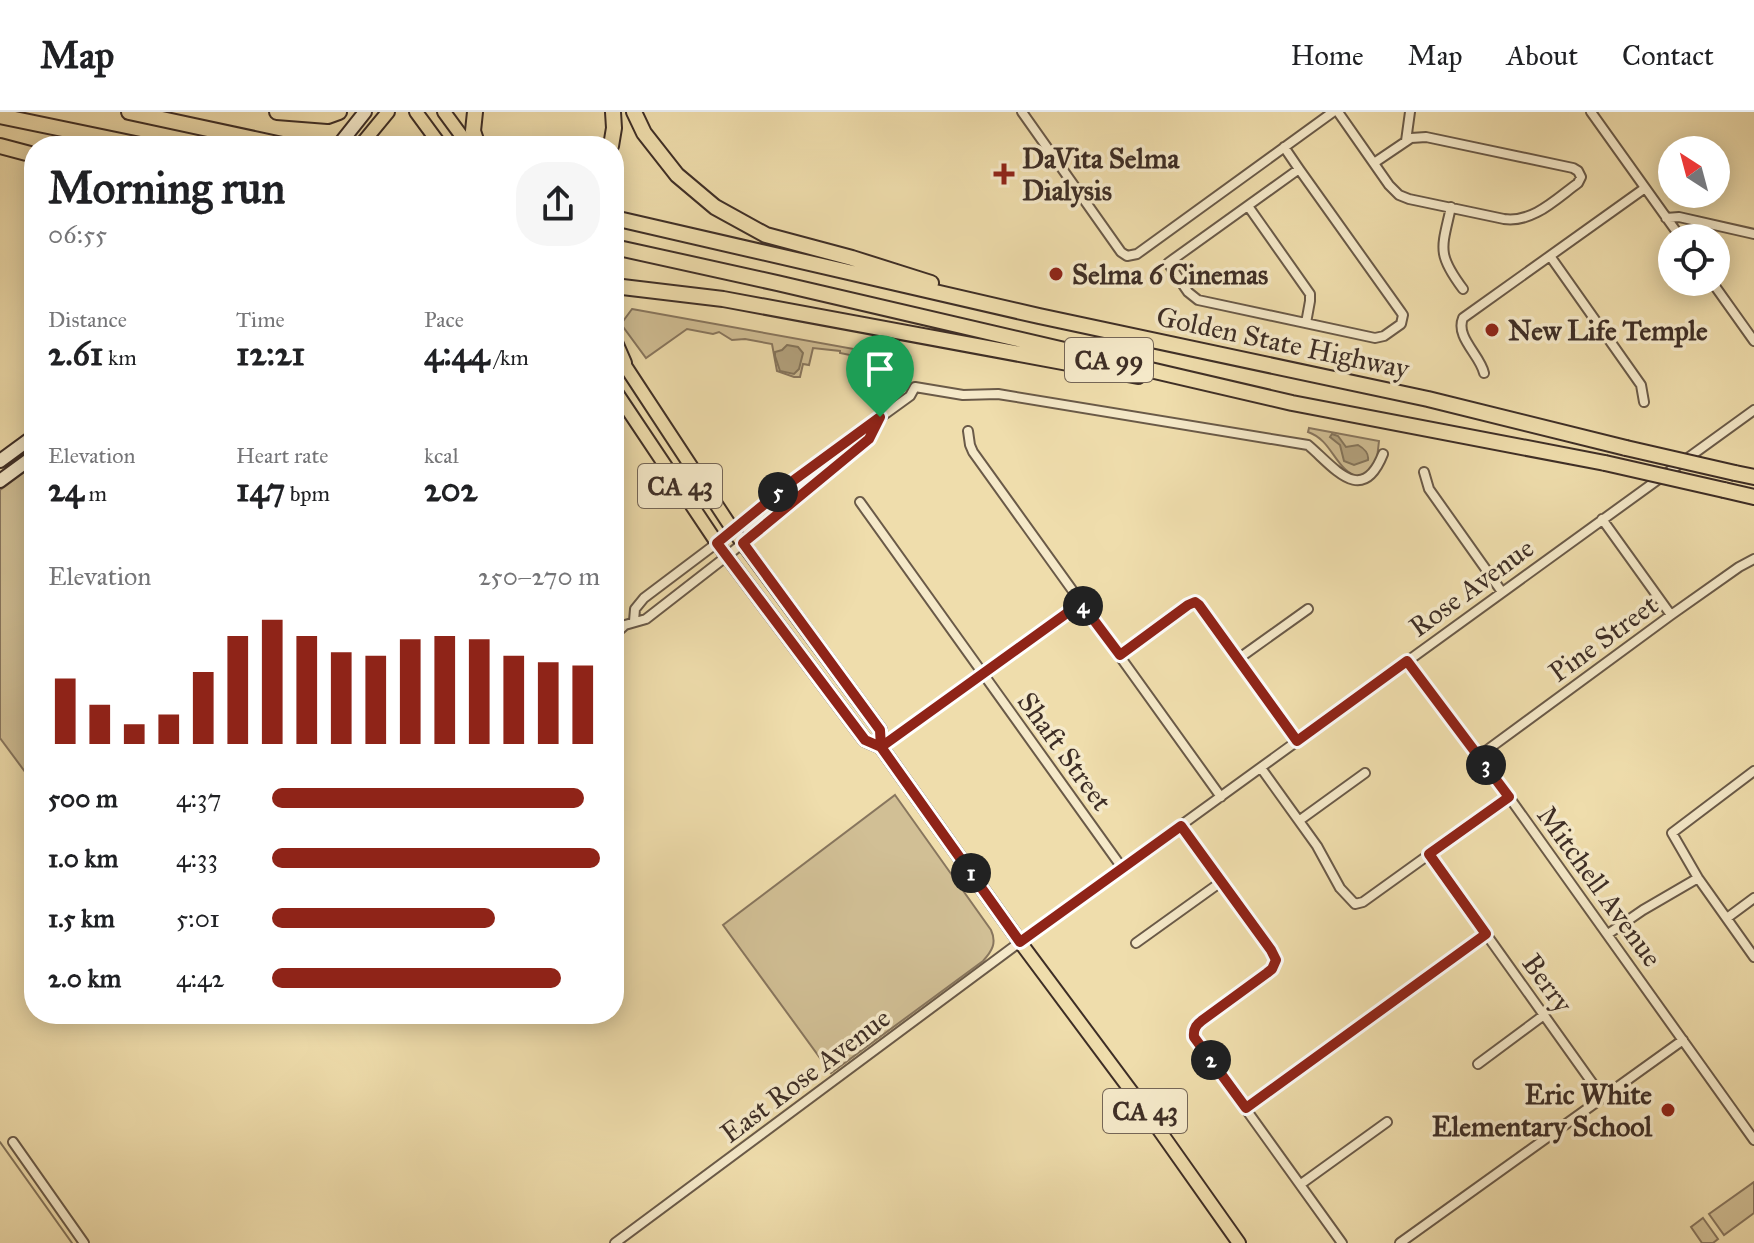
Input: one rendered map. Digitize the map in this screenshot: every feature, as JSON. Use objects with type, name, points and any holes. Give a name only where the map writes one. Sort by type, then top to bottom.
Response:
[{"type":"highway","points":[[129,112],[241,136]]},
{"type":"highway","points":[[277,112],[328,116],[339,112]]},
{"type":"highway","points":[[475,112],[475,136]]},
{"type":"highway","points":[[613,112],[613,136]]},
{"type":"highway","points":[[634,112],[644,133],[677,175],[715,207],[766,235],[852,258],[1039,316]]},
{"type":"highway","points":[[0,116],[97,136]]},
{"type":"highway","points":[[0,143],[24,145]]},
{"type":"highway","points":[[0,143],[24,151]]},
{"type":"highway","name":"Golden State Highway","points":[[624,220],[1039,316],[1428,399],[1754,477]]},
{"type":"highway","name":"Golden State Highway","points":[[624,249],[1292,403],[1605,463],[1754,497]]},
{"type":"highway","points":[[624,288],[739,302],[1292,403]]},
{"type":"main road","points":[[368,136],[388,112]]},
{"type":"main road","points":[[416,112],[434,136]]},
{"type":"main road","points":[[444,112],[462,136]]},
{"type":"main road","name":"CA 43","points":[[624,363],[733,530],[880,730],[881,747]]},
{"type":"main road","name":"CA 43","points":[[624,403],[717,543],[865,740],[881,747],[1239,1243]]},
{"type":"street","points":[[346,136],[365,112]]},
{"type":"street","points":[[1022,112],[1121,252],[1127,256],[1137,254],[1335,112],[1389,185],[1399,195],[1409,199],[1520,220],[1539,211],[1578,183],[1581,177],[1573,168],[1433,138],[1416,137],[1406,141],[1374,163]]},
{"type":"street","points":[[1406,141],[1410,112]]},
{"type":"street","points":[[1591,112],[1670,224]]},
{"type":"street","points":[[1284,147],[1401,312],[1403,318],[1398,327],[1381,338],[1198,300],[1188,292],[1168,263],[1299,169]]},
{"type":"street","points":[[1484,373],[1479,359],[1461,333],[1460,325],[1466,316],[1645,188]]},
{"type":"street","points":[[1248,206],[1310,294],[1306,323]]},
{"type":"street","points":[[1451,207],[1442,251],[1450,272],[1463,289]]},
{"type":"street","points":[[1666,218],[1679,217],[1754,234]]},
{"type":"street","points":[[1550,256],[1641,385],[1644,402]]},
{"type":"street","points":[[1722,296],[1754,341]]},
{"type":"street","points":[[634,621],[635,609],[644,598],[794,480],[910,396],[915,387],[963,395],[998,394],[1308,445],[1340,475],[1351,480],[1358,481],[1378,468],[1383,454]]},
{"type":"street","name":"Rose Avenue","points":[[1020,942],[1754,410]]},
{"type":"street","points":[[624,626],[646,619],[743,543],[869,439],[880,417]]},
{"type":"street","points":[[968,431],[973,452],[1221,797]]},
{"type":"street","points":[[0,461],[24,443]]},
{"type":"street","points":[[0,481],[24,463]]},
{"type":"street","points":[[1424,472],[1429,489],[1502,592]]},
{"type":"street","name":"Shaft Street","points":[[860,502],[1123,869]]},
{"type":"street","points":[[1602,519],[1671,615]]},
{"type":"street","name":"Pine Street","points":[[1479,756],[1671,615],[1754,559]]},
{"type":"street","points":[[1120,655],[1195,602],[1297,741]]},
{"type":"street","points":[[881,747],[1081,603]]},
{"type":"street","points":[[1238,659],[1308,609]]},
{"type":"street","name":"Mitchell Avenue","points":[[1407,661],[1509,797],[1754,1140]]},
{"type":"street","points":[[1261,768],[1300,820],[1340,888],[1355,904],[1363,902],[1509,797]]},
{"type":"street","points":[[1754,771],[1672,833],[1698,878],[1754,957]]},
{"type":"street","points":[[1300,820],[1365,773]]},
{"type":"street","points":[[1181,826],[1276,960],[1272,969],[1198,1023],[1194,1037],[1342,1243]]},
{"type":"street","name":"Berry","points":[[1429,854],[1603,1098]]},
{"type":"street","points":[[1608,934],[1698,878]]},
{"type":"street","points":[[1136,943],[1221,882]]},
{"type":"street","points":[[1727,918],[1754,898]]},
{"type":"street","points":[[1246,1108],[1486,934]]},
{"type":"street","name":"East Rose Avenue","points":[[615,1243],[1020,942]]},
{"type":"street","points":[[1478,1064],[1544,1015]]},
{"type":"street","points":[[1400,1243],[1683,1040]]},
{"type":"street","points":[[1301,1184],[1387,1122]]},
{"type":"street","points":[[13,1142],[84,1243]]},
{"type":"shaded area","points":[[632,309],[865,351],[860,376],[852,374],[850,355],[813,348],[809,365],[803,364],[800,377],[794,377],[777,371],[772,344],[732,340],[719,332],[713,334],[687,329],[646,358],[624,328],[624,320]]},
{"type":"shaded area","points":[[787,345],[798,347],[803,353],[799,369],[794,374],[780,371],[775,356],[775,352]]},
{"type":"shaded area","points":[[1309,428],[1379,441],[1376,467],[1361,478],[1352,474],[1317,436],[1308,432]]},
{"type":"shaded area","points":[[1332,434],[1338,436],[1346,447],[1358,445],[1363,448],[1368,460],[1354,465],[1344,461],[1340,445],[1330,437]]},
{"type":"shaded area","points":[[24,472],[24,770],[0,738],[0,490]]},
{"type":"shaded area","points":[[895,795],[991,930],[993,947],[983,961],[831,1073],[723,925]]},
{"type":"shaded area","points":[[1754,1182],[1754,1213],[1724,1235],[1709,1214]]},
{"type":"shaded area","points":[[1703,1218],[1718,1239],[1713,1243],[1702,1243],[1691,1227]]},
{"type":"waterway","points":[[0,1142],[72,1243]]},
{"type":"place","name":"DaVita Selma Dialysis","points":[[1004,174]]},
{"type":"place","name":"Selma 6 Cinemas","points":[[1056,274]]},
{"type":"place","name":"New Life Temple","points":[[1492,330]]},
{"type":"place","name":"Eric White Elementary School","points":[[1668,1110]]},
{"type":"route","points":[[880,417],[794,480],[717,543],[865,740],[881,747],[1081,603],[1120,655],[1195,602],[1297,741],[1407,661],[1509,797],[1429,854],[1486,934],[1246,1108],[1193,1032],[1198,1023],[1272,969],[1276,960],[1181,826],[1020,942],[881,747],[880,730],[743,543],[869,439],[880,417]]}]
